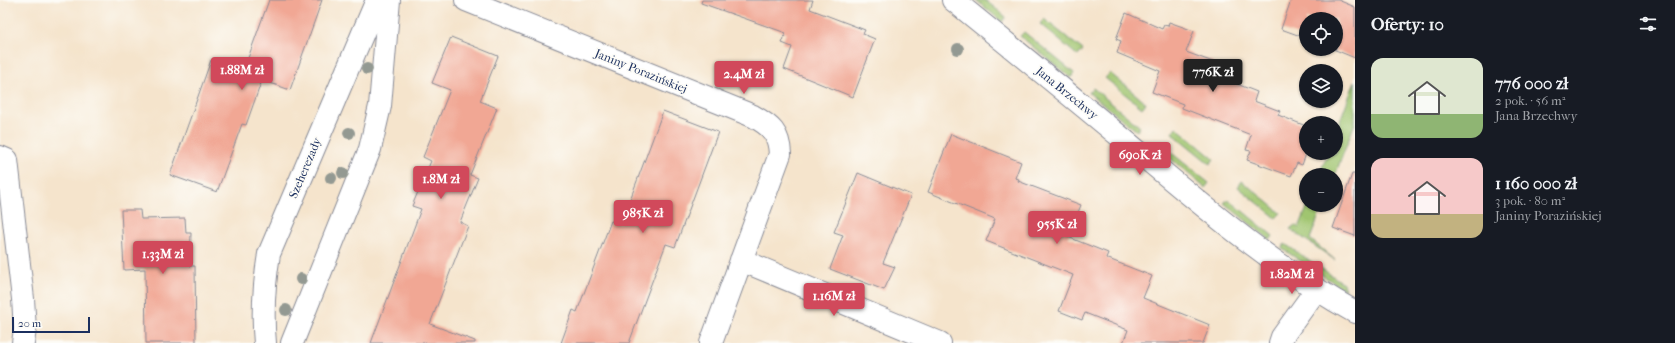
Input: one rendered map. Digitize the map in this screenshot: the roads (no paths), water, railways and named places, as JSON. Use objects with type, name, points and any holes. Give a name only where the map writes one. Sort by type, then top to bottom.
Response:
[{"type":"street","name":"Szeherezady","points":[[265,343],[263,322],[264,285],[269,254],[377,0]]},
{"type":"street","points":[[292,343],[370,149],[380,106],[384,73],[388,0]]},
{"type":"street","name":"Janiny Porazińskiej","points":[[466,0],[752,116],[766,124],[780,141],[780,154],[711,343]]},
{"type":"street","name":"Jana Brzechwy","points":[[953,0],[1214,215],[1268,257],[1316,290],[1355,312]]},
{"type":"street","points":[[3,158],[23,300],[25,328],[23,343]]},
{"type":"street","points":[[741,260],[940,343]]},
{"type":"street","points":[[1280,343],[1282,337],[1316,290]]}]
